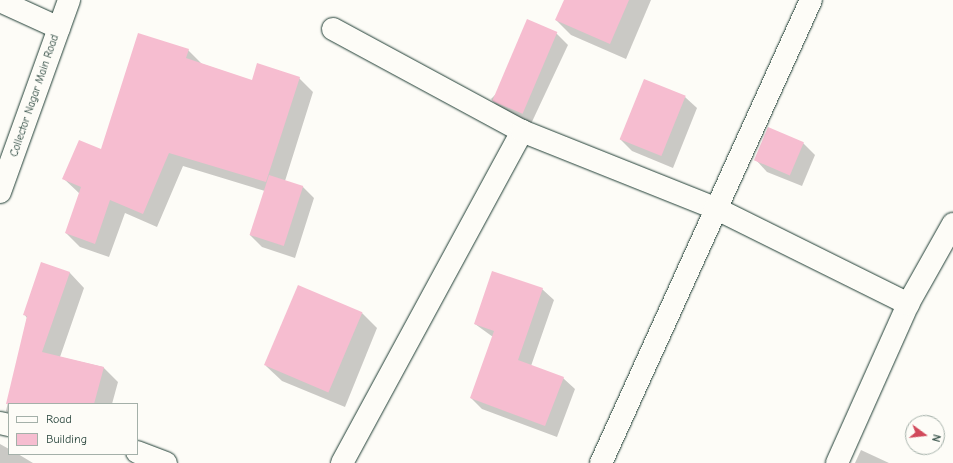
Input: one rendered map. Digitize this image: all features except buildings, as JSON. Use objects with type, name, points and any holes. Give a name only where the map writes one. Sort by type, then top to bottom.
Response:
[{"type":"street","name":"Collector Nagar Main Road","points":[[0,192],[70,0]]},
{"type":"street","points":[[0,1],[59,28]]},
{"type":"street","points":[[601,463],[715,208],[803,2]]},
{"type":"street","points":[[333,29],[522,131],[715,208],[908,304]]},
{"type":"street","points":[[342,463],[522,131]]},
{"type":"street","points":[[837,463],[908,304],[953,224]]},
{"type":"street","points":[[138,452],[166,463]]}]
